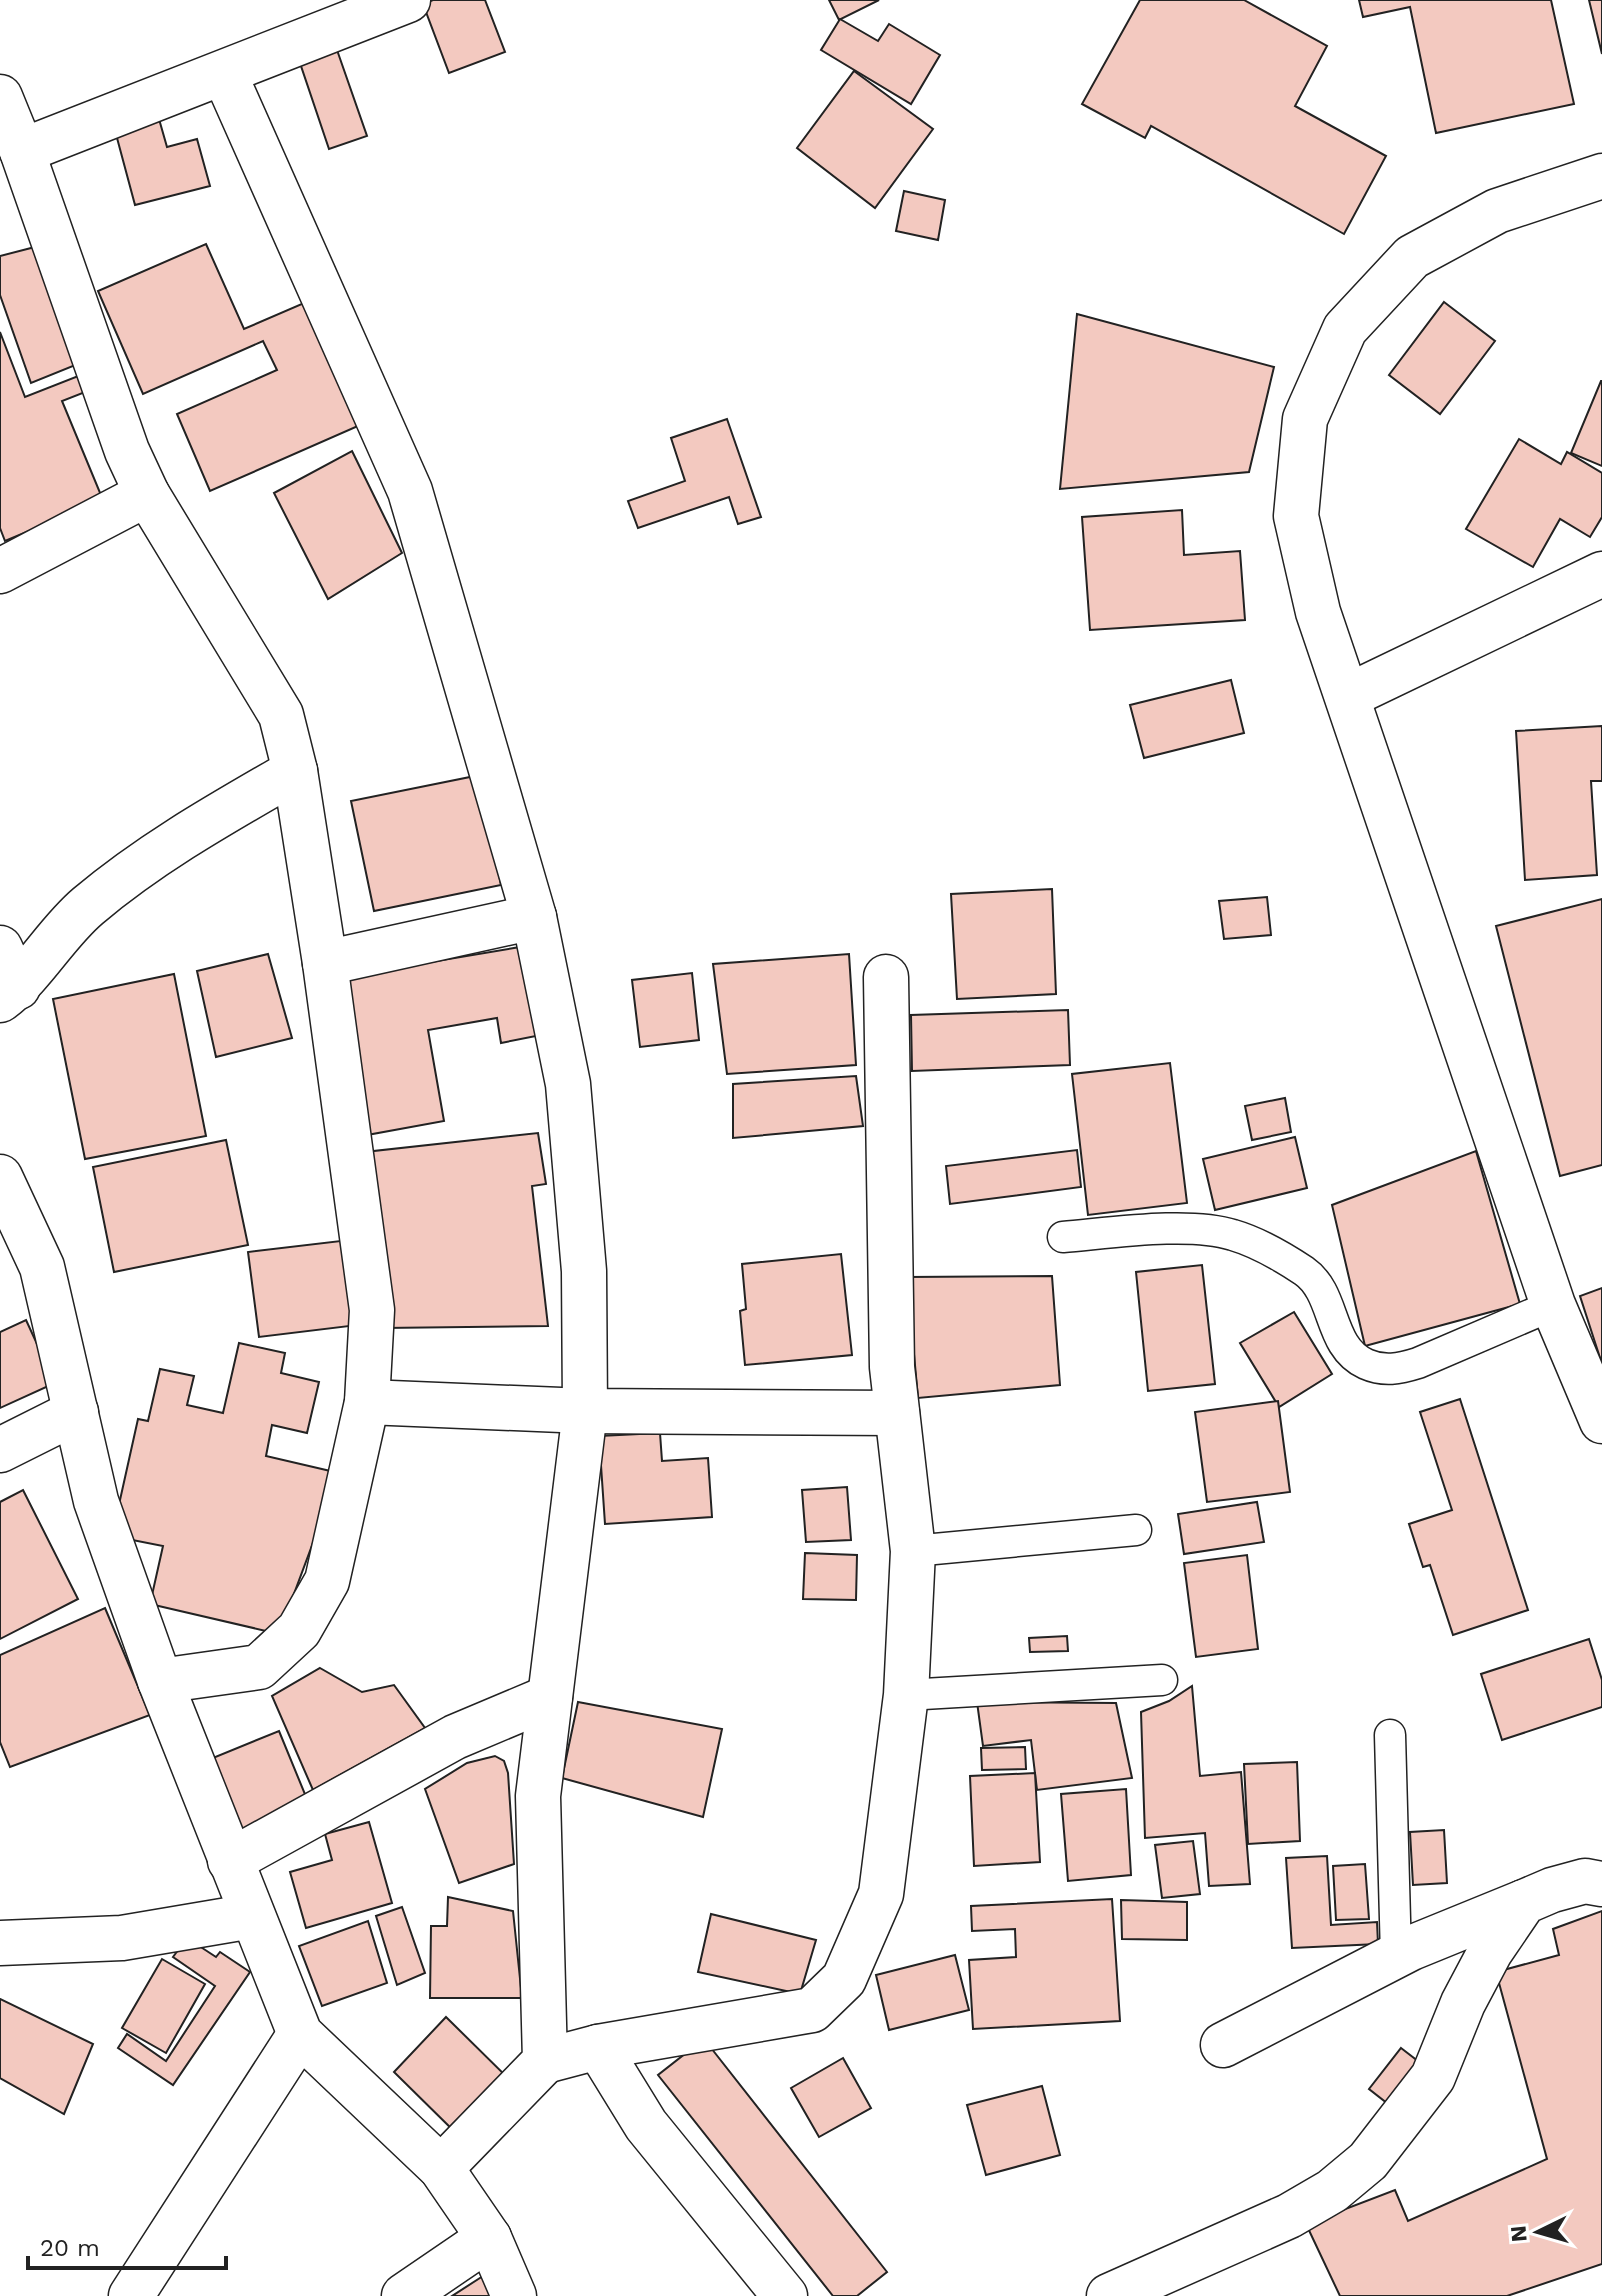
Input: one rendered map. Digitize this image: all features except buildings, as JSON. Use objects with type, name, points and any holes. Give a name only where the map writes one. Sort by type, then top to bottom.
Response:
[{"type":"street","points":[[22,151],[403,1]]},
{"type":"street","points":[[224,73],[410,491],[534,917],[568,1084],[584,1271],[585,1411],[538,1796],[545,2061]]},
{"type":"street","points":[[0,97],[22,151],[127,451],[147,494],[281,715],[295,771],[325,963],[372,1310],[367,1402],[327,1581],[299,1630],[259,1667],[160,1681]]},
{"type":"street","points":[[1602,176],[1497,211],[1412,257],[1345,329],[1305,419],[1296,516],[1318,612],[1553,1305],[1602,1421]]},
{"type":"street","points":[[0,571],[147,494]]},
{"type":"street","points":[[1348,696],[1602,574]]},
{"type":"street","points":[[9,994],[86,908],[173,841],[295,771]]},
{"type":"street","points":[[325,963],[534,917]]},
{"type":"street","points":[[0,948],[9,994]]},
{"type":"street","points":[[441,2168],[545,2061],[598,2047],[812,2010],[844,1979],[881,1894],[906,1695],[913,1551],[892,1367],[886,977]]},
{"type":"street","points":[[0,1177],[42,1267],[96,1501],[160,1681],[300,2034],[441,2168],[489,2238],[514,2296]]},
{"type":"street","points":[[367,1402],[585,1411],[897,1413]]},
{"type":"street","points":[[0,1450],[76,1412]]},
{"type":"street","points":[[230,1861],[455,1737],[550,1697]]},
{"type":"street","points":[[1223,2045],[1396,1956],[1552,1890],[1585,1881],[1602,1884]]},
{"type":"street","points":[[1109,2296],[1289,2216],[1332,2191],[1368,2161],[1433,2077],[1470,1990],[1490,1952],[1524,1902]]},
{"type":"street","points":[[0,1943],[122,1938],[252,1916]]},
{"type":"street","points":[[131,2296],[300,2034]]},
{"type":"street","points":[[598,2047],[646,2125],[785,2296]]},
{"type":"street","points":[[404,2296],[489,2238]]},
{"type":"lane","points":[[1063,1237],[1177,1228],[1232,1234],[1304,1271],[1316,1282],[1325,1295],[1341,1343],[1356,1359],[1376,1368],[1398,1370],[1418,1363],[1553,1305]]},
{"type":"lane","points":[[913,1551],[1136,1530]]},
{"type":"lane","points":[[906,1695],[1162,1680]]},
{"type":"lane","points":[[1390,1735],[1396,1956]]}]
